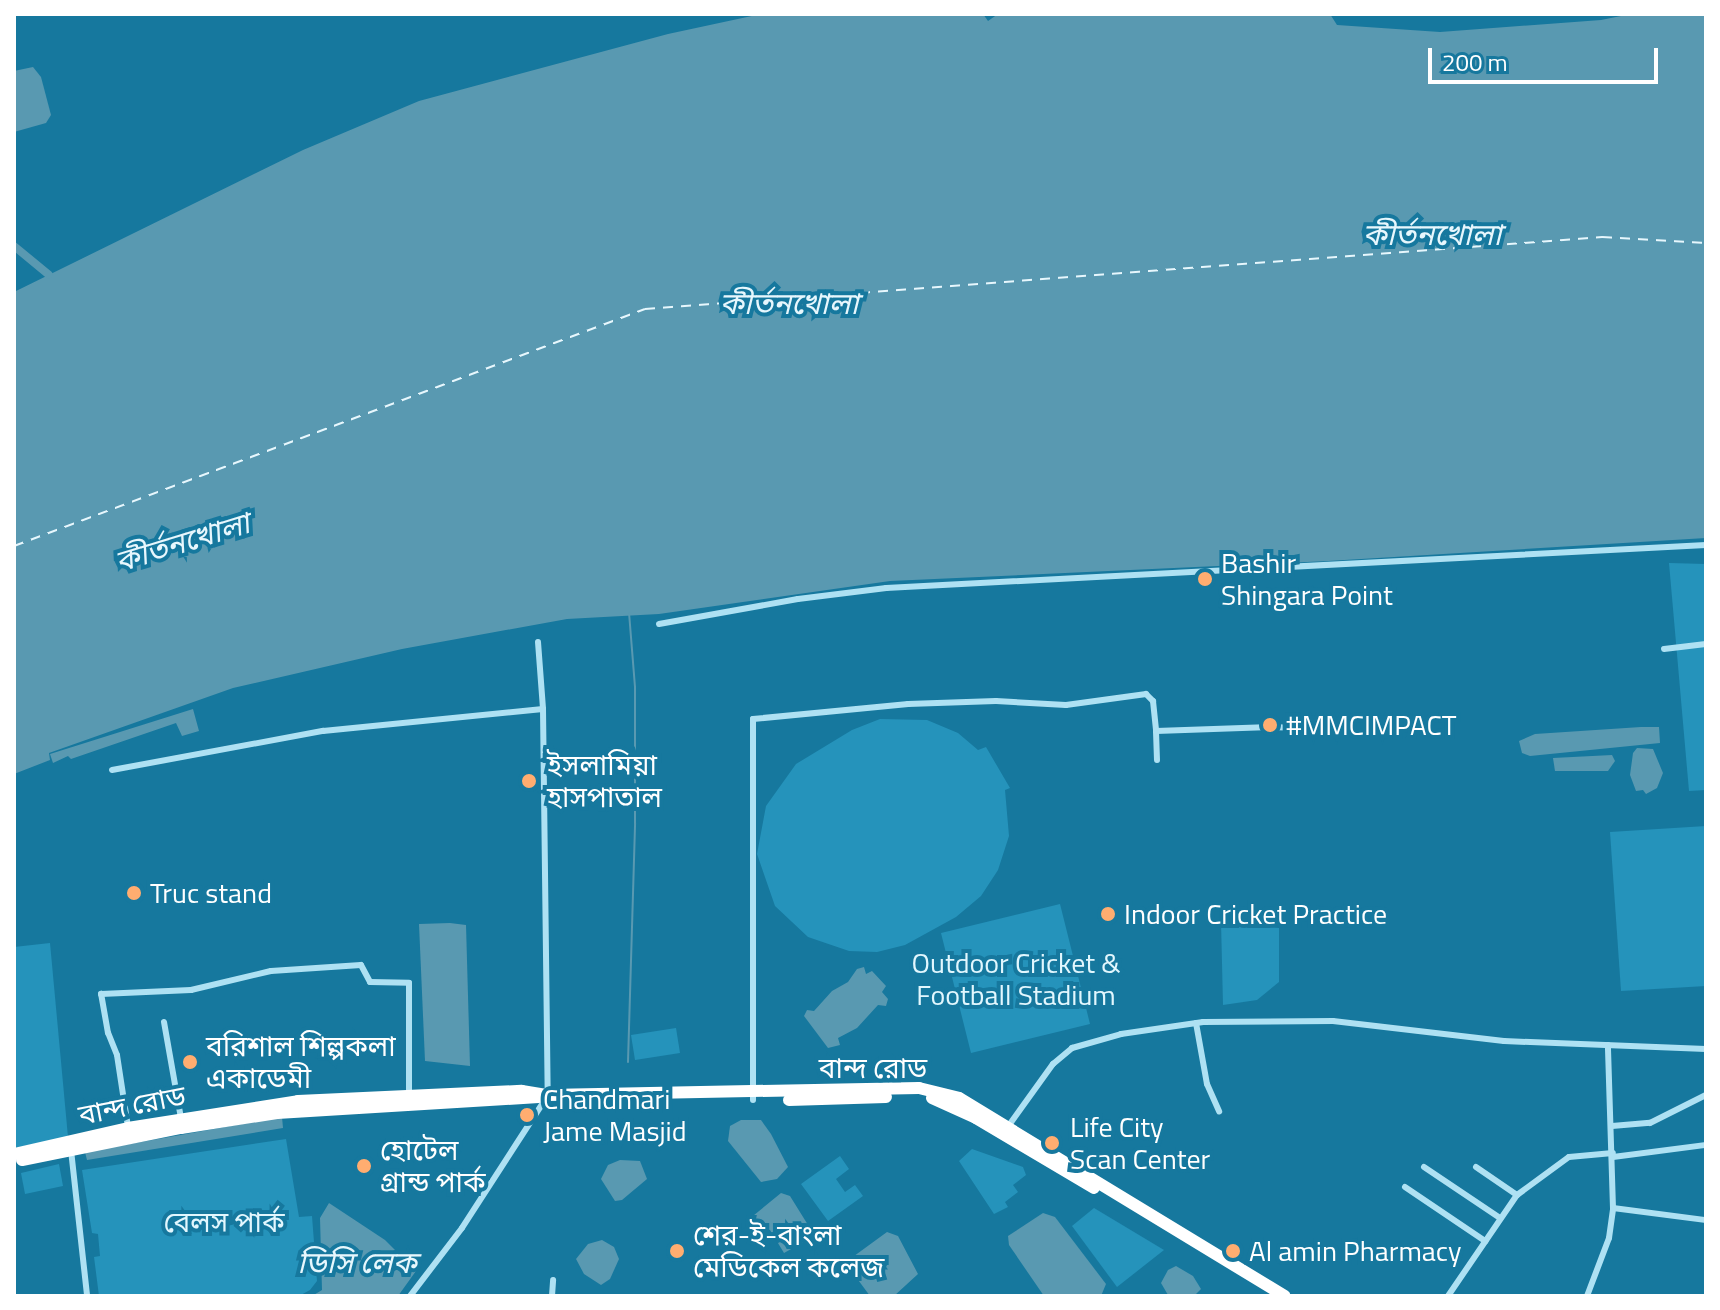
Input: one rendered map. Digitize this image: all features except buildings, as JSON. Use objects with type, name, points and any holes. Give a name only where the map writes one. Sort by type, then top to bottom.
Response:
[{"type":"highway","name":"বান্দ রোড","points":[[14,1154],[181,1118],[298,1101],[522,1091],[560,1098],[928,1097],[1006,1131],[1285,1296]]},
{"type":"highway","name":"বান্দ রোড","points":[[14,1162],[277,1113],[521,1100],[548,1095]]},
{"type":"highway","name":"বান্দ রোড","points":[[1006,1131],[1271,1296]]},
{"type":"street","points":[[659,624],[798,599],[886,588],[1706,545]]},
{"type":"street","points":[[410,1296],[462,1228],[548,1095],[543,709],[538,642]]},
{"type":"street","points":[[1664,649],[1706,644]]},
{"type":"street","points":[[753,1096],[756,932],[753,719],[908,704],[996,701],[1066,705],[1146,694],[1153,701],[1157,760]]},
{"type":"street","points":[[112,770],[323,731],[543,709]]},
{"type":"street","points":[[1156,731],[1271,727],[1326,729]]},
{"type":"street","points":[[128,1128],[117,1055],[108,1033],[101,994],[191,990],[271,971],[361,965],[370,982],[409,983],[409,1096]]},
{"type":"street","points":[[1006,1131],[1053,1064],[1072,1048],[1121,1034],[1196,1023],[1269,1018],[1333,1021],[1504,1041],[1706,1049]]},
{"type":"street","points":[[164,1022],[181,1118]]},
{"type":"street","points":[[1196,1023],[1207,1084],[1219,1111]]},
{"type":"street","points":[[1587,1296],[1609,1238],[1613,1208],[1608,1045]]},
{"type":"street","points":[[1612,1126],[1650,1123],[1706,1095]]},
{"type":"street","points":[[1448,1296],[1517,1195],[1569,1157],[1706,1145]]},
{"type":"street","points":[[71,1150],[87,1296]]},
{"type":"street","points":[[1424,1167],[1500,1218]]},
{"type":"street","points":[[1476,1167],[1517,1195]]},
{"type":"street","points":[[1405,1187],[1485,1241]]},
{"type":"street","points":[[1613,1208],[1706,1220]]},
{"type":"street","points":[[552,1296],[553,1280]]},
{"type":"green space","points":[[1669,563],[1706,564],[1706,790],[1689,791]]},
{"type":"green space","points":[[880,719],[927,720],[958,733],[978,750],[986,747],[1010,788],[1005,790],[1009,836],[998,870],[981,896],[956,917],[905,945],[877,952],[849,951],[808,937],[775,906],[757,854],[766,806],[796,764],[852,730]]},
{"type":"green space","points":[[1706,826],[1706,986],[1621,991],[1610,832]]},
{"type":"green space","name":"Outdoor Cricket & Football Stadium","points":[[1060,904],[1090,1024],[971,1053],[941,933]]},
{"type":"green space","points":[[1221,921],[1279,928],[1279,982],[1257,1000],[1223,1005]]},
{"type":"green space","points":[[50,943],[68,1137],[14,1148],[14,947]]},
{"type":"green space","points":[[676,1028],[680,1053],[635,1060],[631,1035]]},
{"type":"green space","name":"বেলস পার্ক","points":[[286,1139],[299,1217],[312,1216],[317,1281],[310,1290],[299,1296],[99,1296],[94,1257],[100,1256],[98,1234],[92,1233],[82,1170]]},
{"type":"green space","points":[[972,1149],[1023,1167],[1026,1175],[1013,1185],[1018,1192],[1005,1202],[1008,1207],[994,1214],[959,1161]]},
{"type":"green space","points":[[840,1156],[849,1169],[836,1179],[845,1192],[855,1185],[863,1196],[828,1221],[801,1184]]},
{"type":"green space","points":[[59,1164],[63,1186],[25,1194],[21,1173]]},
{"type":"green space","points":[[1094,1208],[1164,1250],[1117,1287],[1072,1226]]},
{"type":"water","name":"কীর্তনখোলা","points":[[761,14],[983,14],[988,21],[998,14],[1330,14],[1337,25],[1440,32],[1601,20],[1631,14],[1706,14],[1706,538],[1328,561],[890,581],[659,614],[567,619],[402,649],[233,688],[49,753],[50,760],[14,774],[14,292],[303,150],[419,101],[668,34]]},
{"type":"water","points":[[33,67],[41,77],[51,115],[46,123],[14,132],[14,71]]},
{"type":"water","points":[[193,709],[199,731],[182,736],[176,723],[53,763],[50,754]]},
{"type":"water","points":[[1659,727],[1660,743],[1530,756],[1522,753],[1519,741],[1535,734]]},
{"type":"water","points":[[1637,748],[1653,749],[1663,773],[1657,788],[1646,794],[1643,790],[1636,791],[1630,775],[1633,753]]},
{"type":"water","points":[[1612,755],[1615,761],[1608,771],[1555,771],[1553,758]]},
{"type":"water","points":[[419,924],[466,925],[470,1066],[425,1061]]},
{"type":"water","points":[[864,967],[866,974],[872,971],[886,986],[882,992],[888,999],[886,1006],[878,1005],[857,1028],[838,1038],[840,1045],[828,1048],[804,1016],[807,1010],[814,1011],[832,991],[848,982],[857,969]]},
{"type":"water","points":[[282,1117],[283,1128],[87,1160],[85,1152]]},
{"type":"water","points":[[741,1120],[761,1120],[771,1134],[788,1167],[777,1179],[761,1182],[728,1141],[730,1126]]},
{"type":"water","points":[[620,1160],[640,1161],[647,1179],[622,1200],[615,1201],[601,1179],[608,1165]]},
{"type":"water","points":[[781,1193],[790,1196],[813,1233],[809,1239],[784,1253],[770,1230],[748,1225],[748,1220]]},
{"type":"water","name":"ডিসি লেক","points":[[329,1203],[385,1240],[416,1271],[398,1296],[312,1296],[322,1290],[320,1218]]},
{"type":"water","points":[[1043,1213],[1055,1217],[1106,1284],[1101,1296],[1044,1296],[1009,1245],[1008,1236]]},
{"type":"water","points":[[887,1232],[898,1236],[918,1274],[894,1296],[870,1296],[850,1269],[839,1267]]},
{"type":"water","points":[[602,1240],[614,1247],[619,1259],[610,1279],[601,1285],[584,1274],[576,1259],[588,1244]]},
{"type":"water","points":[[1176,1266],[1193,1276],[1201,1289],[1194,1296],[1168,1295],[1161,1283],[1168,1270]]},
{"type":"waterway","points":[[14,246],[49,275]]},
{"type":"waterway","points":[[628,1062],[635,823],[635,687],[629,612]]},
{"type":"ferry route","points":[[14,546],[645,309],[1602,237],[1706,243]]},
{"type":"place","name":"Bashir Shingara Point","points":[[1205,579]]},
{"type":"place","name":"#MMCIMPACT","points":[[1270,725]]},
{"type":"place","name":"ইসলামিয়া হাসপাতাল","points":[[529,781]]},
{"type":"place","name":"Truc stand","points":[[134,893]]},
{"type":"place","name":"Indoor Cricket Practice","points":[[1108,914]]},
{"type":"place","name":"বরিশাল শিল্পকলা একাডেমী","points":[[190,1062]]},
{"type":"place","name":"Chandmari Jame Masjid","points":[[527,1115]]},
{"type":"place","name":"Life City Scan Center","points":[[1052,1143]]},
{"type":"place","name":"হোটেল গ্রান্ড পার্ক","points":[[364,1166]]},
{"type":"place","name":"শের-ই-বাংলা মেডিকেল কলেজ","points":[[677,1251]]},
{"type":"place","name":"Al amin Pharmacy","points":[[1233,1251]]}]
